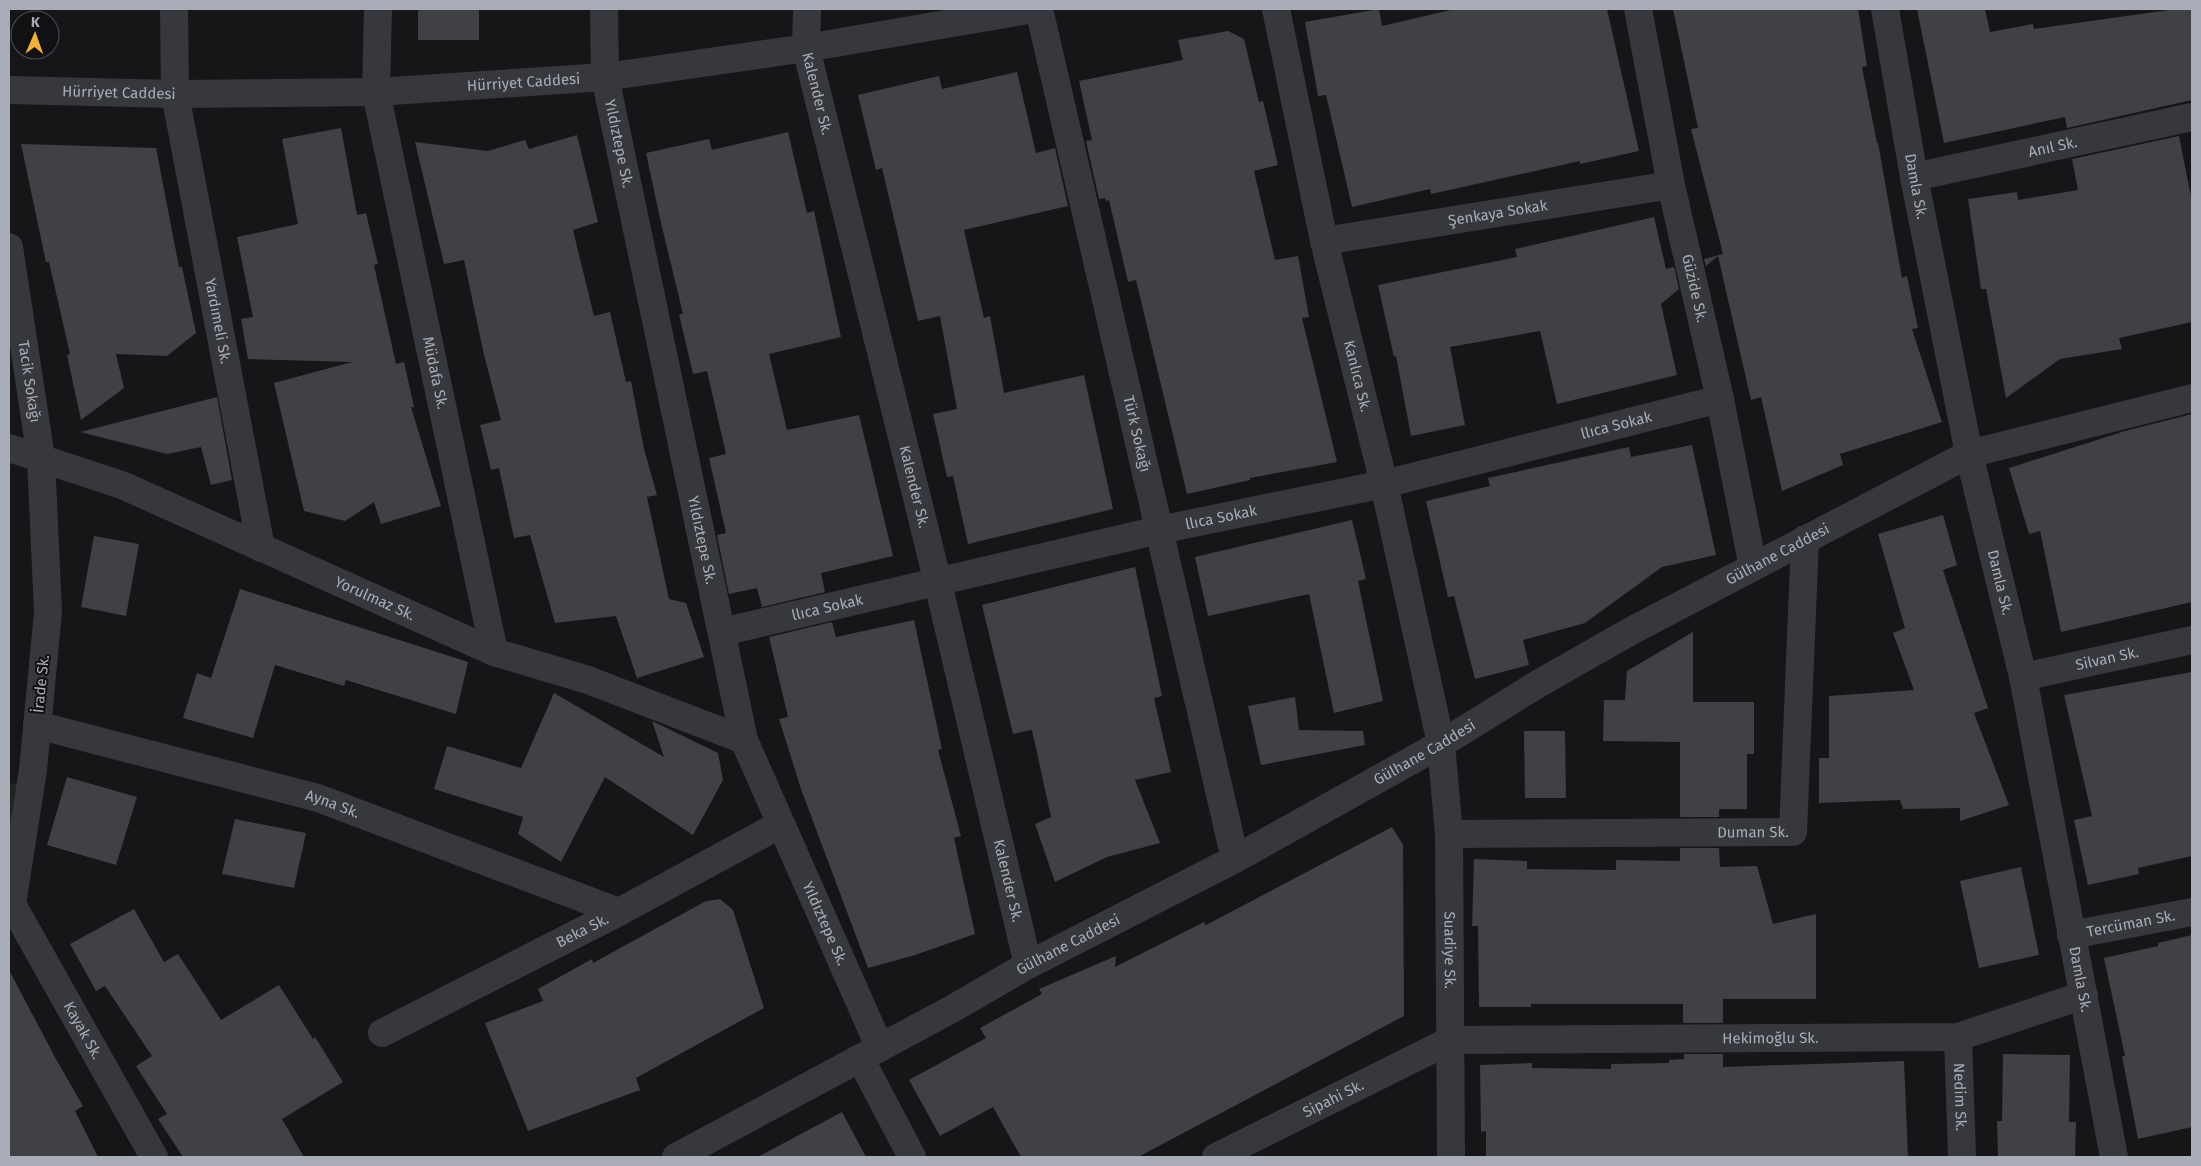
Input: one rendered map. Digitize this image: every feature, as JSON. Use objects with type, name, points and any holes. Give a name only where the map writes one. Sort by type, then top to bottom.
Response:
[{"type":"street","name":"Yardımeli Sk.","points":[[174,9],[175,94],[262,548]]},
{"type":"street","name":"Müdafa Sk.","points":[[378,9],[376,92],[494,652]]},
{"type":"street","name":"Yıldıztepe Sk.","points":[[604,9],[605,77],[744,740],[781,824],[912,1157]]},
{"type":"street","name":"Kalender Sk.","points":[[806,9],[806,48],[938,583],[1028,965]]},
{"type":"street","name":"Hürriyet Caddesi","points":[[9,90],[175,94],[376,92],[605,77],[806,48],[972,14],[1034,9]]},
{"type":"street","name":"Türk Sokağı","points":[[1038,9],[1235,859]]},
{"type":"street","name":"Kanlıca Sk.","points":[[1276,9],[1324,241],[1384,484],[1441,744]]},
{"type":"street","name":"Güzide Sk.","points":[[1638,9],[1671,186],[1720,399],[1753,567]]},
{"type":"street","name":"Damla Sk.","points":[[1885,9],[1914,177],[1970,454],[2023,677],[2114,1157]]},
{"type":"street","name":"Anıl Sk.","points":[[1914,177],[2192,117]]},
{"type":"street","name":"Şenkaya Sokak","points":[[1324,241],[1671,186]]},
{"type":"street","name":"Tacik Sokağı","points":[[9,247],[41,458]]},
{"type":"street","name":"Gülhane Caddesi","points":[[676,1157],[870,1053],[1028,965],[1235,859],[1441,744],[1564,670],[1804,539],[1970,454],[2192,398]]},
{"type":"street","name":"llıca Sokak","points":[[722,632],[1159,530],[1384,484],[1720,399]]},
{"type":"street","name":"Yorulmaz Sk.","points":[[9,448],[122,485],[494,652],[588,680],[744,740]]},
{"type":"street","name":"İrade Sk.","points":[[10,906],[33,770],[48,612],[41,458]]},
{"type":"street","name":"Duman Sk.","points":[[1448,834],[1793,832],[1804,539]]},
{"type":"street","name":"Silvan Sk.","points":[[2023,677],[2192,640]]},
{"type":"street","name":"Ayna Sk.","points":[[37,724],[318,798],[619,912]]},
{"type":"street","name":"Suadiye Sk.","points":[[1441,744],[1448,834],[1451,1157]]},
{"type":"street","name":"Beka Sk.","points":[[382,1033],[619,912],[781,824]]},
{"type":"street","name":"Kayak Sk.","points":[[10,906],[154,1157]]},
{"type":"street","name":"Tercüman Sk.","points":[[2071,935],[2192,912]]},
{"type":"street","name":"Hekimoğlu Sk.","points":[[1450,1040],[1958,1037],[2084,995]]},
{"type":"street","name":"Nedim Sk.","points":[[1958,1037],[1962,1157]]},
{"type":"street","name":"Sipahi Sk.","points":[[1216,1157],[1450,1040]]},
{"type":"green space","points":[[9,783],[18,784],[9,836]]},
{"type":"building","points":[[418,9],[479,9],[479,40],[418,40]]},
{"type":"building","points":[[1379,9],[1382,26],[1455,9],[1607,9],[1639,151],[1580,164],[1580,161],[1431,194],[1430,189],[1352,207],[1326,95],[1318,96],[1305,22]]},
{"type":"building","points":[[1673,9],[1858,9],[1867,66],[1862,67],[1878,143],[1902,278],[1907,276],[1918,328],[1912,329],[1942,422],[1840,454],[1843,465],[1782,491],[1761,397],[1751,400],[1718,256],[1706,266],[1704,259],[1723,254],[1691,129],[1698,128]]},
{"type":"building","points":[[1917,9],[1985,9],[1990,32],[2033,24],[2034,29],[2176,9],[2192,9],[2192,100],[2067,128],[2065,117],[1944,143]]},
{"type":"building","points":[[1228,31],[1244,39],[1259,102],[1263,101],[1278,165],[1254,171],[1275,260],[1298,256],[1309,317],[1302,318],[1337,462],[1250,478],[1250,480],[1187,494],[1136,280],[1128,282],[1109,200],[1106,201],[1105,198],[1099,199],[1086,141],[1092,140],[1079,81],[1183,60],[1178,40]]},
{"type":"building","points":[[1017,72],[1036,153],[1055,148],[1068,206],[964,230],[984,318],[990,316],[1004,393],[1084,375],[1113,509],[968,544],[953,476],[947,477],[933,414],[957,409],[940,316],[918,321],[882,168],[876,170],[858,95],[939,76],[942,89]]},
{"type":"building","points":[[341,128],[357,215],[366,213],[378,264],[374,265],[396,364],[404,362],[414,407],[411,407],[441,506],[381,524],[374,502],[345,521],[304,511],[274,383],[352,362],[248,359],[241,319],[253,317],[237,237],[298,224],[282,139]]},
{"type":"building","points":[[788,132],[807,213],[814,211],[841,337],[769,354],[787,430],[859,415],[893,556],[821,573],[825,592],[762,607],[757,588],[729,594],[717,535],[726,533],[709,458],[726,454],[707,371],[693,374],[679,314],[683,314],[646,153],[709,139],[712,150]]},
{"type":"building","points":[[577,135],[598,222],[573,230],[594,316],[610,312],[626,382],[631,381],[644,449],[657,495],[647,497],[669,599],[686,603],[704,657],[637,678],[616,616],[555,623],[530,535],[514,538],[499,468],[491,470],[480,425],[501,420],[484,355],[464,260],[444,264],[415,142],[488,151],[525,140],[529,149]]},
{"type":"building","points":[[2179,136],[2192,202],[2192,322],[2119,338],[2122,349],[2060,359],[2006,398],[1986,289],[1981,289],[1968,199],[2017,192],[2018,200],[2078,190],[2072,159]]},
{"type":"building","points":[[21,144],[156,148],[179,267],[182,267],[196,333],[167,356],[116,354],[124,388],[81,420],[67,355],[70,354],[49,262],[46,262]]},
{"type":"building","points":[[1654,217],[1666,269],[1674,267],[1679,289],[1661,304],[1677,375],[1557,404],[1540,331],[1450,347],[1465,425],[1411,436],[1396,356],[1394,357],[1378,285],[1517,257],[1515,249]]},
{"type":"building","points":[[217,397],[232,480],[211,485],[201,447],[167,454],[80,432]]},
{"type":"building","points":[[2192,414],[2192,602],[2061,632],[2040,531],[2029,534],[2009,468],[2125,431]]},
{"type":"building","points":[[1692,445],[1716,555],[1662,567],[1585,623],[1523,640],[1529,665],[1475,679],[1454,596],[1448,597],[1426,501],[1490,486],[1488,478],[1629,447],[1631,457]]},
{"type":"building","points":[[1943,515],[1957,565],[1943,570],[1988,708],[1974,713],[2009,805],[1960,821],[1960,808],[1903,809],[1900,800],[1819,803],[1819,758],[1829,758],[1829,696],[1914,690],[1893,633],[1905,628],[1878,534]]},
{"type":"building","points":[[1352,520],[1366,579],[1358,581],[1383,701],[1334,713],[1309,594],[1208,616],[1195,557]]},
{"type":"building","points":[[94,536],[139,544],[126,616],[81,607]]},
{"type":"building","points":[[1135,567],[1162,696],[1154,698],[1171,772],[1135,780],[1160,843],[1107,857],[1055,882],[1035,824],[1051,817],[1032,730],[1013,734],[982,605]]},
{"type":"building","points":[[240,589],[468,662],[456,714],[346,680],[344,686],[275,665],[253,738],[183,718],[197,673],[211,678]]},
{"type":"building","points":[[914,620],[942,749],[938,750],[961,836],[954,838],[975,934],[915,955],[868,968],[801,789],[779,719],[788,717],[769,637],[832,622],[836,637]]},
{"type":"building","points":[[1693,632],[1693,702],[1754,702],[1754,754],[1747,754],[1747,809],[1719,809],[1719,817],[1680,817],[1680,742],[1603,741],[1604,700],[1625,700],[1627,671]]},
{"type":"building","points":[[2192,672],[2192,856],[2138,868],[2139,874],[2088,885],[2074,820],[2092,816],[2064,695]]},
{"type":"building","points":[[554,693],[664,757],[652,721],[718,753],[723,780],[693,835],[605,777],[561,862],[518,834],[523,817],[434,789],[447,746],[521,768]]},
{"type":"building","points":[[1295,697],[1299,730],[1363,731],[1365,745],[1261,765],[1248,706]]},
{"type":"building","points":[[1524,731],[1565,731],[1566,798],[1525,798]]},
{"type":"building","points":[[67,777],[137,797],[116,865],[47,845]]},
{"type":"building","points":[[235,819],[306,833],[294,888],[222,874]]},
{"type":"building","points":[[1392,827],[1403,845],[1404,1016],[1138,1157],[1021,1157],[993,1107],[940,1136],[909,1080],[986,1038],[980,1028],[1042,994],[1039,989],[1116,956],[1115,967],[1204,922],[1206,925]]},
{"type":"building","points":[[1680,848],[1719,848],[1720,867],[1757,866],[1773,924],[1816,914],[1816,999],[1723,999],[1723,1023],[1683,1023],[1683,1004],[1531,1004],[1531,1007],[1479,1007],[1478,926],[1472,926],[1474,859],[1527,861],[1527,869],[1616,870],[1616,860],[1680,861]]},
{"type":"building","points":[[2021,867],[2039,955],[1979,968],[1960,881]]},
{"type":"building","points":[[720,899],[733,910],[764,1008],[636,1078],[640,1090],[528,1131],[485,1023],[543,1001],[538,989],[592,959],[593,963],[706,901]]},
{"type":"building","points":[[134,909],[164,962],[178,954],[221,1020],[279,985],[313,1039],[315,1037],[343,1082],[282,1119],[304,1157],[183,1157],[158,1119],[167,1114],[136,1066],[152,1056],[105,986],[96,991],[70,944]]},
{"type":"building","points":[[2192,935],[2192,1127],[2138,1139],[2122,1056],[2125,1056],[2104,958],[2158,946],[2158,943]]},
{"type":"building","points":[[9,970],[83,1106],[75,1111],[98,1157],[9,1157]]},
{"type":"building","points":[[1684,1054],[1723,1054],[1723,1067],[1904,1061],[1908,1157],[1486,1157],[1486,1131],[1481,1132],[1480,1065],[1532,1063],[1532,1068],[1611,1069],[1611,1064],[1669,1063],[1669,1060],[1684,1059]]},
{"type":"building","points":[[2003,1054],[2070,1055],[2069,1122],[2076,1122],[2075,1157],[1998,1157],[1997,1121],[2002,1121]]},
{"type":"building","points":[[842,1112],[866,1157],[758,1157]]}]
